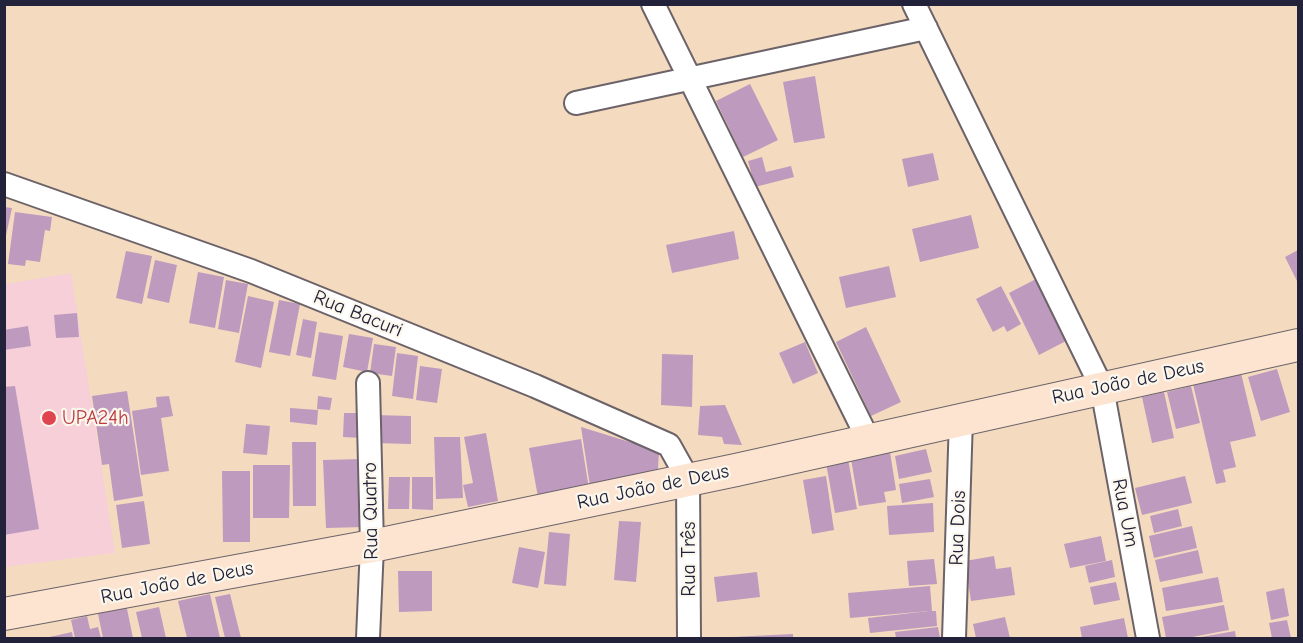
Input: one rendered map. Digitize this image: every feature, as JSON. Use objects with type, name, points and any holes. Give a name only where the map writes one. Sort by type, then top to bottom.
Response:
[{"type":"street","points":[[652,4],[868,439]]},
{"type":"street","name":"Rua Um","points":[[914,4],[1102,388],[1148,639]]},
{"type":"street","points":[[576,103],[926,28]]},
{"type":"street","name":"Rua Bacuri","points":[[4,184],[251,271],[629,426],[669,445],[688,479]]},
{"type":"street","name":"Rua João de Deus","points":[[4,614],[372,546],[1298,346]]},
{"type":"street","name":"Rua Quatro","points":[[368,383],[372,546],[368,639]]},
{"type":"street","name":"Rua Dois","points":[[954,639],[962,418]]},
{"type":"street","name":"Rua Três","points":[[688,479],[689,639]]},
{"type":"shaded area","name":"UPA24h","points":[[71,273],[115,553],[5,567],[5,284]]},
{"type":"building","points":[[815,76],[825,138],[794,143],[783,82]]},
{"type":"building","points":[[750,84],[778,140],[743,157],[716,101]]},
{"type":"building","points":[[933,153],[939,180],[908,187],[902,159]]},
{"type":"building","points":[[762,157],[766,172],[791,166],[794,177],[755,187],[748,161]]},
{"type":"building","points":[[4,207],[12,208],[5,240],[4,240]]},
{"type":"building","points":[[15,212],[52,217],[50,231],[45,230],[40,262],[26,260],[25,266],[8,264]]},
{"type":"building","points":[[971,215],[979,248],[920,262],[912,229]]},
{"type":"building","points":[[734,231],[739,259],[672,273],[666,245]]},
{"type":"building","points":[[1298,250],[1298,283],[1285,257]]},
{"type":"building","points":[[126,251],[152,256],[142,304],[116,298]]},
{"type":"building","points":[[155,260],[177,265],[169,303],[147,298]]},
{"type":"building","points":[[889,266],[896,297],[846,308],[839,277]]},
{"type":"building","points":[[198,272],[224,277],[215,328],[189,323]]},
{"type":"building","points":[[1036,279],[1066,341],[1039,355],[1009,293]]},
{"type":"building","points":[[226,280],[248,284],[239,333],[218,329]]},
{"type":"building","points":[[1001,286],[1021,324],[1007,332],[1004,326],[993,332],[976,299]]},
{"type":"building","points":[[248,296],[274,302],[261,368],[235,362]]},
{"type":"building","points":[[279,300],[300,304],[290,356],[269,352]]},
{"type":"building","points":[[77,313],[79,337],[56,338],[54,315]]},
{"type":"building","points":[[303,319],[317,322],[311,358],[296,355]]},
{"type":"building","points":[[28,326],[31,346],[4,350],[4,330]]},
{"type":"building","points":[[866,327],[901,402],[871,416],[836,342]]},
{"type":"building","points":[[319,332],[343,336],[336,380],[312,376]]},
{"type":"building","points":[[349,334],[373,338],[367,372],[343,367]]},
{"type":"building","points":[[805,342],[818,373],[793,384],[779,353]]},
{"type":"building","points":[[374,344],[396,347],[392,376],[370,373]]},
{"type":"building","points":[[397,353],[418,356],[413,399],[392,396]]},
{"type":"building","points":[[662,354],[693,355],[692,407],[661,405]]},
{"type":"building","points":[[420,366],[442,369],[437,403],[416,400]]},
{"type":"building","points":[[1277,369],[1290,412],[1261,421],[1248,377]]},
{"type":"building","points":[[1241,373],[1256,436],[1230,442],[1236,467],[1223,470],[1226,482],[1216,484],[1193,384]]},
{"type":"building","points":[[15,386],[39,529],[4,535],[4,387]]},
{"type":"building","points":[[1191,386],[1200,423],[1176,429],[1167,392]]},
{"type":"building","points":[[127,391],[143,496],[114,501],[109,464],[102,465],[92,396]]},
{"type":"building","points":[[1164,392],[1174,438],[1152,443],[1142,397]]},
{"type":"building","points":[[169,396],[173,416],[161,418],[169,471],[141,475],[132,411],[157,407],[156,397]]},
{"type":"building","points":[[318,396],[332,398],[330,410],[317,409]]},
{"type":"building","points":[[725,405],[742,445],[724,444],[722,437],[698,435],[700,406]]},
{"type":"building","points":[[290,408],[318,410],[317,425],[290,422]]},
{"type":"building","points":[[344,413],[365,413],[363,438],[343,437]]},
{"type":"building","points":[[374,415],[411,416],[411,444],[373,443]]},
{"type":"building","points":[[246,424],[270,426],[267,455],[243,453]]},
{"type":"building","points":[[581,427],[659,451],[658,469],[652,474],[590,486]]},
{"type":"building","points":[[486,433],[498,501],[468,507],[463,485],[473,483],[464,437]]},
{"type":"building","points":[[434,437],[460,437],[463,498],[436,499]]},
{"type":"building","points":[[581,439],[589,489],[538,497],[529,448]]},
{"type":"building","points":[[292,442],[316,442],[316,506],[293,506]]},
{"type":"building","points":[[926,449],[932,472],[899,479],[895,456]]},
{"type":"building","points":[[890,452],[896,490],[884,492],[886,502],[859,506],[851,459]]},
{"type":"building","points":[[362,459],[364,527],[326,528],[323,460]]},
{"type":"building","points":[[848,459],[857,509],[835,513],[826,463]]},
{"type":"building","points":[[253,465],[290,465],[289,518],[253,518]]},
{"type":"building","points":[[222,471],[250,471],[250,542],[223,542]]},
{"type":"building","points":[[826,476],[834,530],[812,534],[803,480]]},
{"type":"building","points":[[1185,476],[1192,503],[1142,515],[1135,488]]},
{"type":"building","points":[[389,477],[410,477],[409,509],[388,509]]},
{"type":"building","points":[[412,477],[433,477],[433,510],[412,509]]},
{"type":"building","points":[[930,479],[934,497],[902,503],[899,484]]},
{"type":"building","points":[[144,501],[150,544],[122,548],[116,505]]},
{"type":"building","points":[[933,503],[934,532],[889,535],[887,506]]},
{"type":"building","points":[[1178,509],[1182,526],[1154,533],[1150,516]]},
{"type":"building","points":[[619,521],[641,522],[636,582],[614,580]]},
{"type":"building","points":[[1192,526],[1197,548],[1154,558],[1149,536]]},
{"type":"building","points":[[549,532],[570,534],[566,586],[544,584]]},
{"type":"building","points":[[1101,536],[1106,561],[1070,568],[1064,544]]},
{"type":"building","points":[[519,547],[545,552],[538,588],[512,583]]},
{"type":"building","points":[[1198,550],[1203,573],[1160,582],[1155,560]]},
{"type":"building","points":[[994,556],[996,569],[1011,567],[1015,595],[971,601],[965,561]]},
{"type":"building","points":[[934,559],[937,584],[909,586],[907,561]]},
{"type":"building","points":[[1112,560],[1115,577],[1089,583],[1085,566]]},
{"type":"building","points":[[398,571],[432,571],[432,611],[399,612]]},
{"type":"building","points":[[757,572],[760,597],[717,602],[714,577]]},
{"type":"building","points":[[1218,577],[1223,602],[1166,611],[1162,588]]},
{"type":"building","points":[[1116,582],[1120,600],[1094,605],[1090,587]]},
{"type":"building","points":[[930,586],[932,611],[936,611],[937,626],[870,633],[868,618],[929,611],[850,618],[848,593]]},
{"type":"building","points":[[1284,588],[1289,616],[1271,620],[1266,592]]},
{"type":"building","points":[[210,594],[220,638],[187,638],[178,601]]},
{"type":"building","points":[[230,594],[241,638],[225,638],[215,597]]},
{"type":"building","points":[[126,604],[133,638],[103,638],[97,609]]},
{"type":"building","points":[[1224,605],[1229,630],[1187,638],[1166,638],[1162,617]]},
{"type":"building","points":[[159,607],[166,638],[142,638],[136,612]]},
{"type":"building","points":[[87,616],[90,629],[98,627],[101,638],[75,638],[71,620]]},
{"type":"building","points":[[1005,617],[1010,638],[976,638],[973,624]]},
{"type":"building","points":[[1124,618],[1128,638],[1082,638],[1080,627]]},
{"type":"building","points":[[1287,620],[1291,638],[1272,638],[1269,623]]},
{"type":"building","points":[[938,627],[940,638],[896,638],[895,632]]},
{"type":"building","points":[[1235,631],[1236,638],[1201,638],[1201,637]]},
{"type":"building","points":[[72,632],[73,638],[45,638]]},
{"type":"building","points":[[793,634],[793,638],[733,638],[733,637]]},
{"type":"place","name":"UPA24h","points":[[49,418]]}]
